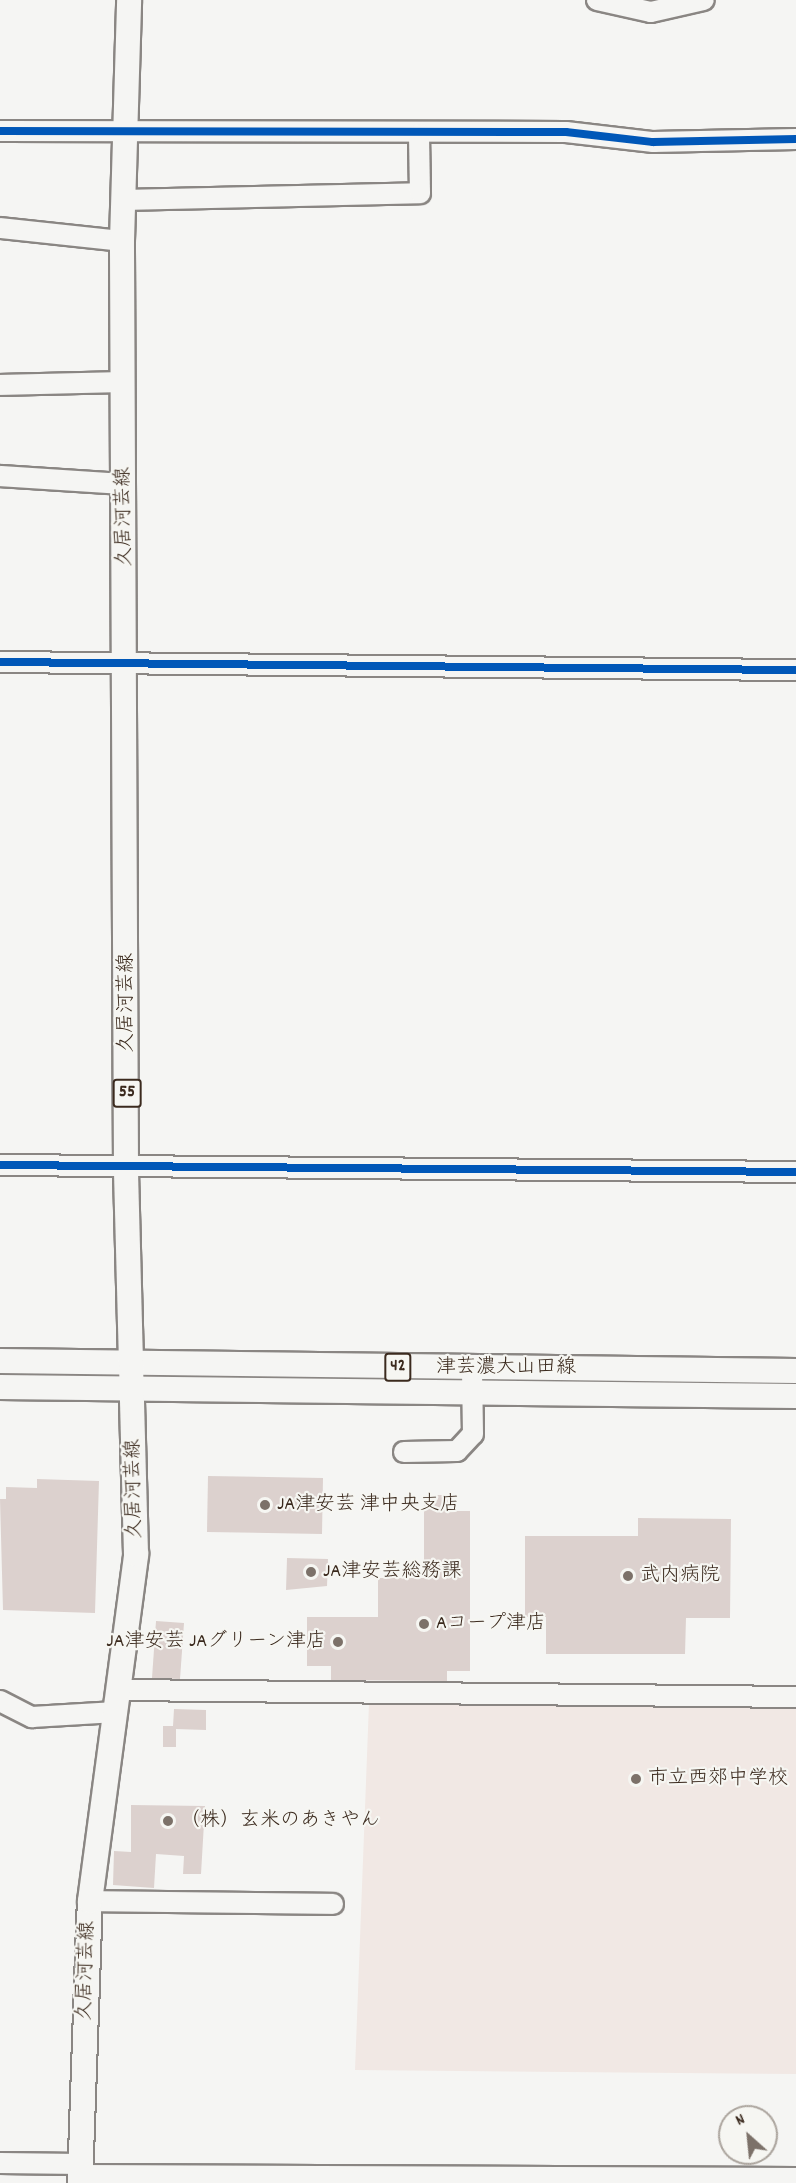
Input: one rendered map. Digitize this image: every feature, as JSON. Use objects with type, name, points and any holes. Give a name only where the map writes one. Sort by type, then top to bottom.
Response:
[{"type":"main road","name":"久居河芸線","points":[[80,2174],[90,1901],[136,1554],[134,1389],[129,1365],[126,1167],[127,663],[122,133],[129,0]]},
{"type":"main road","name":"津芸濃大山田線","points":[[0,1361],[472,1379],[796,1396]]},
{"type":"main road","name":"津芸濃大山田線","points":[[0,1387],[134,1389],[796,1371]]},
{"type":"street","points":[[597,0],[651,12],[704,0]]},
{"type":"street","points":[[0,131],[419,134],[566,132],[653,142],[796,139]]},
{"type":"street","points":[[122,200],[420,194],[419,134]]},
{"type":"street","points":[[0,228],[122,241]]},
{"type":"street","points":[[0,385],[124,382]]},
{"type":"street","points":[[0,477],[125,484]]},
{"type":"street","points":[[0,662],[796,670]]},
{"type":"street","points":[[0,1166],[796,1172]]},
{"type":"street","points":[[404,1452],[457,1451],[473,1434],[472,1379]]},
{"type":"street","points":[[0,1701],[32,1717],[118,1701],[796,1697]]},
{"type":"street","points":[[90,1901],[333,1905]]},
{"type":"street","points":[[0,2163],[80,2174],[796,2178]]},
{"type":"shaded area","points":[[369,1703],[796,1706],[796,2074],[355,2070]]},
{"type":"building","name":"JA津安芸 津中央支店","points":[[208,1476],[323,1478],[322,1534],[207,1532]]},
{"type":"building","points":[[37,1479],[99,1481],[95,1613],[3,1610],[0,1499],[6,1499],[6,1487],[37,1488]]},
{"type":"building","name":"Aコープ津店","points":[[424,1495],[454,1495],[454,1511],[470,1511],[470,1671],[447,1671],[447,1681],[331,1680],[331,1666],[307,1666],[307,1617],[378,1617],[378,1578],[424,1578]]},
{"type":"building","name":"武内病院","points":[[638,1518],[731,1519],[730,1618],[686,1618],[685,1654],[546,1654],[546,1617],[525,1617],[525,1536],[638,1536]]},
{"type":"building","name":"JA津安芸総務課","points":[[287,1558],[328,1559],[327,1586],[286,1590]]},
{"type":"building","points":[[156,1621],[184,1623],[180,1679],[152,1678]]},
{"type":"building","points":[[174,1709],[206,1710],[206,1730],[176,1729],[176,1747],[163,1747],[163,1726],[173,1726]]},
{"type":"building","points":[[131,1805],[205,1806],[201,1874],[183,1874],[184,1856],[156,1854],[154,1888],[113,1885],[114,1851],[131,1852]]},
{"type":"cycle path","points":[[0,131],[566,132],[653,142],[796,139]]},
{"type":"cycle path","points":[[0,662],[796,670]]},
{"type":"cycle path","points":[[0,1165],[796,1172]]},
{"type":"place","name":"JA津安芸 津中央支店","points":[[265,1505]]},
{"type":"place","name":"JA津安芸総務課","points":[[311,1572]]},
{"type":"place","name":"武内病院","points":[[628,1576]]},
{"type":"place","name":"Aコープ津店","points":[[424,1624]]},
{"type":"place","name":"JA津安芸 JAグリーン津店","points":[[338,1642]]},
{"type":"place","name":"市立西郊中学校","points":[[636,1779]]},
{"type":"place","name":"（株）玄米のあきやん","points":[[168,1821]]}]
